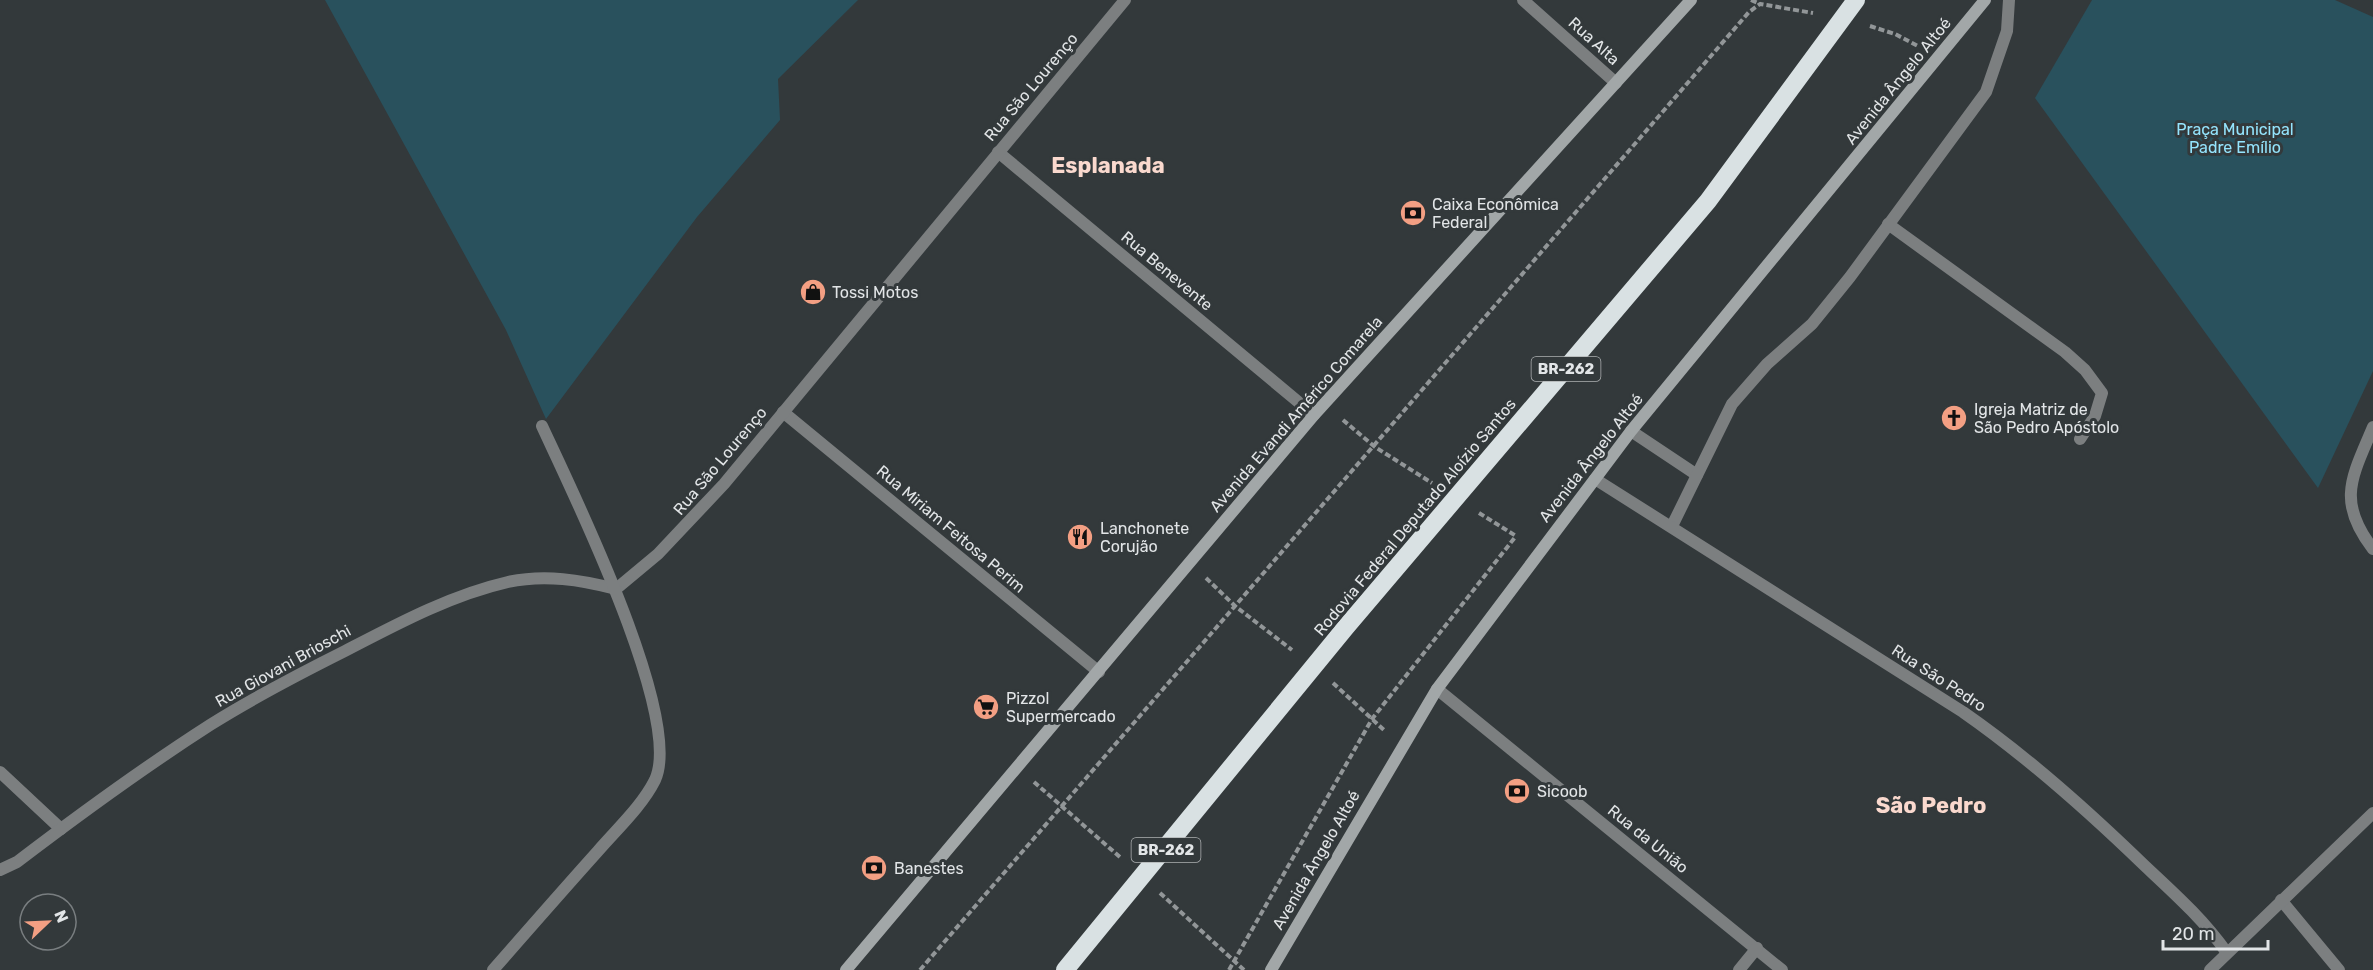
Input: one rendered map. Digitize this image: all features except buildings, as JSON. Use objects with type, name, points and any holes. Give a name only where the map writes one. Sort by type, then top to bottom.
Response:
[{"type":"highway","name":"Rodovia Federal Deputado Aloízio Santos","points":[[1065,970],[1346,627],[1707,201],[1856,0]]},
{"type":"street","name":"Rua São Lourenço","points":[[616,589],[684,528],[1125,0]]},
{"type":"street","name":"Rua Alta","points":[[1523,0],[1616,82]]},
{"type":"street","name":"Avenida Evandi Américo Comarela","points":[[846,970],[1314,415],[1691,0]]},
{"type":"street","name":"Avenida Ângelo Altoé","points":[[1271,970],[1437,689],[1631,431],[1985,0]]},
{"type":"street","points":[[1672,526],[1732,404],[1767,364],[1812,324],[1850,278],[1986,92],[2007,31],[2009,0]]},
{"type":"street","name":"Rua Benevente","points":[[999,152],[1314,415]]},
{"type":"street","points":[[1888,224],[2085,370],[2102,393],[2095,416],[2080,439]]},
{"type":"street","name":"Rua Miriam Feitosa Perim","points":[[783,412],[1098,672]]},
{"type":"street","points":[[494,970],[630,815],[655,779],[659,750],[653,704],[616,589],[542,426]]},
{"type":"street","points":[[2373,427],[2354,471],[2349,496],[2353,515],[2373,549]]},
{"type":"street","points":[[1631,431],[1697,475]]},
{"type":"street","name":"Rua São Pedro","points":[[1595,479],[1963,712],[2018,751],[2075,799],[2178,896],[2212,932],[2228,953]]},
{"type":"street","name":"Rua Giovani Brioschi","points":[[0,870],[17,862],[211,724],[272,688],[379,633],[457,598],[509,582],[546,578],[581,580],[616,589]]},
{"type":"street","name":"Rua da União","points":[[1437,689],[1782,970]]},
{"type":"street","points":[[0,772],[61,829]]},
{"type":"street","points":[[2210,970],[2373,813]]},
{"type":"street","points":[[2281,900],[2339,970]]},
{"type":"street","points":[[1739,970],[1757,948]]},
{"type":"path","points":[[1751,0],[1760,4],[1844,19],[1894,34],[1939,57]]},
{"type":"path","points":[[920,970],[1375,447],[1749,12],[1760,4]]},
{"type":"path","points":[[1324,404],[1375,447],[1516,536],[1544,546]]},
{"type":"path","points":[[1229,970],[1372,719],[1516,536]]},
{"type":"green space","points":[[325,0],[858,0],[778,79],[780,120],[697,217],[546,419],[506,330]]},
{"type":"green space","name":"Praça Municipal Padre Emílio","points":[[2092,0],[2335,0],[2373,17],[2373,371],[2318,488],[2035,98]]},
{"type":"place","name":"Caixa Econômica Federal","points":[[1413,213]]},
{"type":"place","name":"Tossi Motos","points":[[813,292]]},
{"type":"place","name":"Igreja Matriz de São Pedro Apóstolo","points":[[1954,418]]},
{"type":"place","name":"Lanchonete Corujão","points":[[1080,537]]},
{"type":"place","name":"Pizzol Supermercado","points":[[986,707]]},
{"type":"place","name":"Sicoob","points":[[1517,791]]},
{"type":"place","name":"Banestes","points":[[874,868]]},
{"type":"district","name":"Esplanada","points":[[1108,165]]},
{"type":"district","name":"São Pedro","points":[[1931,805]]}]
